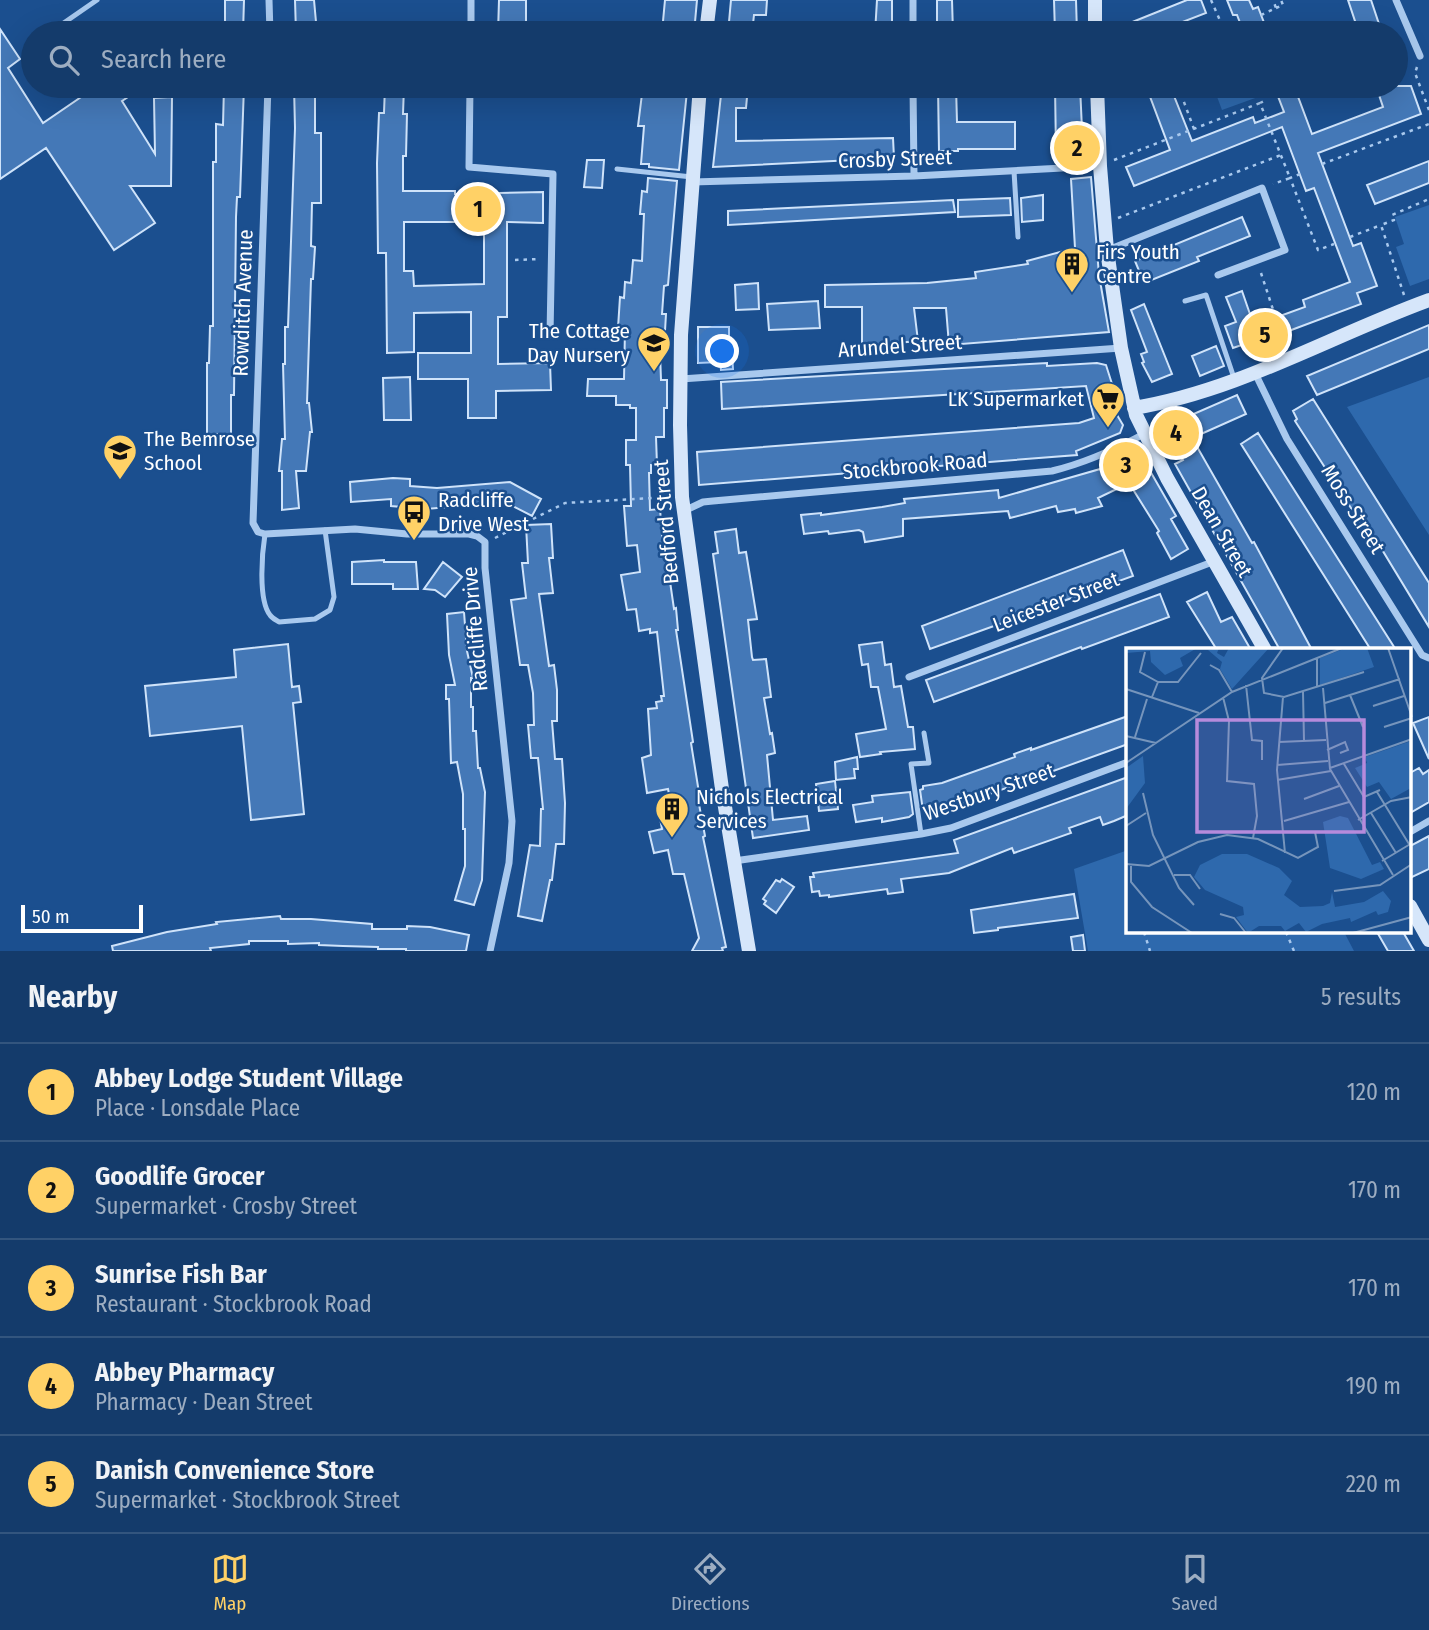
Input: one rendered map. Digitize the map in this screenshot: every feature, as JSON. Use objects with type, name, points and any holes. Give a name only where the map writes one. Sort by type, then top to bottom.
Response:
[{"type":"street","points":[[269,0],[270,21]]},
{"type":"street","points":[[471,0],[471,21]]},
{"type":"street","points":[[707,21],[710,0]]},
{"type":"street","points":[[913,0],[913,21]]},
{"type":"street","points":[[1095,0],[1096,21]]},
{"type":"street","points":[[1396,0],[1405,21]]},
{"type":"street","points":[[1408,28],[1420,56]]},
{"type":"street","name":"Rowditch Avenue","points":[[265,534],[258,532],[253,523],[268,98]]},
{"type":"street","points":[[470,98],[469,167],[553,174],[550,335]]},
{"type":"street","name":"Bedford Street","points":[[699,98],[683,296],[680,379],[683,504],[734,861],[750,951]]},
{"type":"street","points":[[913,98],[914,176]]},
{"type":"street","name":"Dean Street","points":[[1097,98],[1107,250],[1121,348],[1134,408],[1144,434],[1264,648]]},
{"type":"street","name":"Crosby Street","points":[[692,179],[914,176],[1100,166]]},
{"type":"street","points":[[1107,250],[1262,188],[1286,250],[1218,275]]},
{"type":"street","points":[[1134,408],[1172,402],[1235,381],[1429,300]]},
{"type":"street","name":"Arundel Street","points":[[680,379],[1121,348]]},
{"type":"street","name":"Moss Street","points":[[1255,373],[1287,439],[1422,654],[1429,659]]},
{"type":"street","name":"Stockbrook Road","points":[[683,504],[1052,471],[1076,466],[1144,434]]},
{"type":"street","name":"Radcliffe Drive","points":[[265,534],[355,528],[407,534],[469,534],[485,542],[485,568],[512,821],[505,887],[490,951]]},
{"type":"street","name":"Leicester Street","points":[[909,677],[1215,561]]},
{"type":"street","name":"Westbury Street","points":[[734,861],[951,828],[1126,763]]},
{"type":"street","points":[[1412,831],[1429,821]]},
{"type":"street","points":[[1412,910],[1429,940]]},
{"type":"lane","points":[[67,21],[97,0]]},
{"type":"lane","points":[[617,169],[692,179]]},
{"type":"lane","points":[[1014,171],[1018,237]]},
{"type":"lane","points":[[1185,301],[1206,295],[1235,381]]},
{"type":"lane","points":[[265,534],[264,599],[269,615],[279,622],[316,619],[330,610],[334,597],[326,530]]},
{"type":"lane","points":[[921,834],[911,764],[929,763],[924,733]]},
{"type":"path","points":[[1211,0],[1220,21]]},
{"type":"path","points":[[1273,0],[1276,8]]},
{"type":"path","points":[[1261,15],[1283,5],[1281,0]]},
{"type":"path","points":[[1420,56],[1415,73],[1429,110]]},
{"type":"path","points":[[1182,98],[1194,129]]},
{"type":"path","points":[[1100,166],[1260,103],[1264,101],[1263,98]]},
{"type":"path","points":[[1260,103],[1318,250],[1334,244]]},
{"type":"path","points":[[1322,164],[1429,124]]},
{"type":"path","points":[[1105,223],[1281,155]]},
{"type":"path","points":[[1262,188],[1300,174]]},
{"type":"path","points":[[1350,237],[1394,220],[1392,215],[1429,199]]},
{"type":"path","points":[[1381,225],[1408,308]]},
{"type":"path","points":[[515,260],[551,259]]},
{"type":"path","points":[[1256,261],[1289,359]]},
{"type":"path","points":[[485,542],[565,503],[683,504]]},
{"type":"path","points":[[1145,934],[1150,951]]},
{"type":"path","points":[[1287,934],[1294,951]]},
{"type":"shaded area","points":[[1218,98],[1255,98],[1222,110]]},
{"type":"shaded area","points":[[1429,205],[1429,279],[1410,286],[1396,247],[1404,244],[1395,217]]},
{"type":"shaded area","points":[[1429,377],[1429,535],[1347,407]]},
{"type":"shaded area","points":[[1126,851],[1126,934],[1345,934],[1354,951],[1088,951],[1074,869]]},
{"type":"building","points":[[225,0],[244,0],[243,21],[225,21]]},
{"type":"building","points":[[295,0],[314,0],[316,21],[296,21]]},
{"type":"building","points":[[499,0],[526,0],[526,21],[498,21]]},
{"type":"building","points":[[665,0],[697,0],[695,21],[663,21]]},
{"type":"building","points":[[731,0],[767,0],[766,15],[754,15],[753,21],[729,21]]},
{"type":"building","points":[[877,0],[892,0],[892,21],[876,21]]},
{"type":"building","points":[[937,0],[952,0],[953,21],[937,21]]},
{"type":"building","points":[[1054,0],[1076,0],[1077,21],[1055,21]]},
{"type":"building","points":[[1187,0],[1201,0],[1206,13],[1185,21],[1135,21]]},
{"type":"building","points":[[1227,0],[1249,0],[1253,9],[1258,7],[1263,21],[1239,21],[1237,15],[1233,15]]},
{"type":"building","points":[[1348,0],[1371,0],[1378,21],[1355,21]]},
{"type":"building","points":[[0,29],[20,59],[8,68],[21,88],[21,98],[27,98],[43,123],[80,98],[127,98],[122,101],[155,154],[154,98],[172,98],[171,186],[130,186],[155,223],[114,250],[46,148],[0,179]]},
{"type":"building","points":[[1408,86],[1411,86],[1421,114],[1318,153],[1353,246],[1361,243],[1377,286],[1357,293],[1361,304],[1233,348],[1225,326],[1236,322],[1226,297],[1242,291],[1251,317],[1266,312],[1269,320],[1305,307],[1303,300],[1350,282],[1314,188],[1306,191],[1282,127],[1134,186],[1126,167],[1170,150],[1150,98],[1175,98],[1192,141],[1253,117],[1255,123],[1284,112],[1279,98],[1298,98],[1312,134],[1383,107],[1380,98],[1408,98]]},
{"type":"building","points":[[224,98],[244,98],[240,197],[237,197],[236,217],[234,395],[231,395],[231,434],[207,434],[207,363],[210,326],[213,326],[213,162],[216,162],[216,124],[223,125]]},
{"type":"building","points":[[294,98],[315,98],[315,133],[321,133],[321,203],[312,203],[311,246],[315,247],[311,279],[307,403],[312,432],[306,471],[296,471],[299,508],[282,510],[282,471],[279,471],[282,439],[285,439],[283,364],[285,327],[288,327]]},
{"type":"building","points":[[385,98],[404,98],[403,114],[407,114],[403,191],[455,191],[455,194],[543,192],[543,223],[507,222],[507,317],[498,317],[498,364],[550,363],[551,390],[496,391],[496,418],[468,418],[468,379],[418,379],[418,353],[471,353],[471,312],[414,313],[414,352],[387,353],[386,253],[378,253],[379,113],[384,113]],"holes":[[[404,222],[484,222],[484,284],[414,286],[413,271],[404,271]]]},
{"type":"building","points":[[642,98],[686,98],[679,170],[641,164],[644,126],[638,126]]},
{"type":"building","points":[[721,98],[747,98],[746,108],[736,108],[736,141],[893,138],[894,158],[713,167]]},
{"type":"building","points":[[938,98],[956,98],[957,122],[1015,122],[1015,149],[939,151]]},
{"type":"building","points":[[1055,98],[1081,98],[1083,151],[1056,152]]},
{"type":"building","points":[[587,160],[604,160],[602,188],[584,187]]},
{"type":"building","points":[[1429,161],[1429,183],[1375,204],[1367,185]]},
{"type":"building","points":[[1091,177],[1099,275],[1109,332],[949,345],[946,308],[914,308],[918,341],[862,346],[862,307],[825,307],[825,285],[927,283],[976,278],[975,272],[1028,264],[1027,261],[1075,248],[1071,179]]},
{"type":"building","points":[[648,178],[677,181],[668,285],[664,286],[662,314],[666,314],[665,331],[661,330],[661,380],[667,380],[667,408],[664,408],[664,437],[656,437],[657,465],[651,465],[649,473],[650,510],[660,509],[663,547],[674,609],[676,608],[676,630],[693,742],[703,837],[726,947],[722,948],[723,951],[692,951],[699,938],[684,874],[673,874],[668,850],[654,853],[649,832],[662,829],[660,818],[673,815],[668,789],[647,793],[642,758],[651,755],[648,709],[657,708],[656,702],[662,701],[661,696],[664,696],[657,632],[650,633],[650,629],[639,631],[636,609],[627,610],[621,575],[640,572],[637,545],[627,546],[624,506],[631,506],[630,465],[626,465],[626,440],[636,440],[636,408],[616,405],[616,396],[587,396],[588,379],[624,379],[625,329],[618,328],[620,297],[624,298],[625,282],[631,283],[633,260],[642,261],[644,214],[640,214],[642,191],[647,192]]},
{"type":"building","points":[[1043,195],[1043,220],[1022,222],[1021,198]]},
{"type":"building","points":[[1010,198],[1011,215],[958,217],[958,200]]},
{"type":"building","points":[[953,200],[955,212],[728,225],[728,211]]},
{"type":"building","points":[[1242,217],[1250,236],[1197,257],[1199,261],[1144,283],[1135,261]]},
{"type":"building","points":[[758,283],[759,309],[736,310],[735,285]]},
{"type":"building","points":[[818,301],[820,328],[769,330],[767,304]]},
{"type":"building","points":[[1144,304],[1172,374],[1152,382],[1142,363],[1141,354],[1147,352],[1131,310]]},
{"type":"building","points":[[1429,325],[1429,349],[1317,395],[1307,376]]},
{"type":"building","points":[[698,327],[729,327],[729,353],[732,353],[733,369],[721,370],[720,362],[698,363]]},
{"type":"building","points":[[1216,346],[1224,366],[1200,376],[1192,356]]},
{"type":"building","points":[[1047,363],[1047,366],[1097,363],[1106,365],[1113,387],[1104,393],[1123,425],[1120,433],[1076,451],[1077,455],[699,485],[697,452],[1079,423],[1094,418],[1086,386],[722,409],[721,382]]},
{"type":"building","points":[[410,377],[411,420],[384,420],[383,378]]},
{"type":"building","points":[[1237,395],[1246,414],[1192,438],[1252,543],[1254,542],[1311,648],[1279,648],[1175,464],[1183,460],[1166,426]]},
{"type":"building","points":[[1313,399],[1429,583],[1429,627],[1381,548],[1378,550],[1295,421],[1297,419],[1293,411]]},
{"type":"building","points":[[1258,433],[1395,648],[1370,648],[1241,444]]},
{"type":"building","points":[[1142,457],[1176,516],[1171,519],[1188,549],[1171,559],[1157,533],[1159,531],[1129,483],[1098,498],[1102,506],[1076,513],[1075,509],[1058,512],[1056,506],[1010,518],[1008,511],[903,519],[903,536],[865,542],[863,532],[859,530],[804,534],[801,515],[882,507],[905,503],[904,499],[998,490],[999,498]]},
{"type":"building","points":[[410,479],[410,486],[437,488],[510,482],[541,499],[532,516],[505,502],[426,509],[391,506],[391,499],[351,502],[350,482]]},
{"type":"building","points":[[551,524],[553,558],[549,558],[553,593],[539,594],[549,666],[554,665],[557,690],[557,721],[552,721],[555,759],[562,759],[565,803],[564,844],[556,844],[552,880],[542,921],[518,916],[530,845],[540,846],[543,809],[538,758],[531,758],[528,725],[534,725],[533,693],[528,665],[520,665],[511,600],[526,598],[522,563],[528,563],[526,525]]},
{"type":"building","points":[[736,529],[739,553],[746,552],[757,619],[748,620],[752,657],[753,660],[766,659],[771,697],[764,698],[775,753],[767,755],[773,820],[807,816],[809,830],[753,838],[713,554],[718,553],[715,532]]},
{"type":"building","points":[[1123,550],[1133,576],[930,649],[922,626]]},
{"type":"building","points":[[352,562],[416,562],[418,589],[393,589],[393,584],[352,584]]},
{"type":"building","points":[[443,562],[462,577],[445,597],[435,590],[424,589]]},
{"type":"building","points":[[1207,592],[1221,622],[1232,617],[1250,648],[1216,648],[1187,602]]},
{"type":"building","points":[[1160,594],[1169,617],[934,702],[926,680]]},
{"type":"building","points":[[464,612],[467,651],[473,678],[473,731],[476,731],[478,768],[485,792],[482,880],[474,905],[455,900],[465,866],[465,829],[463,794],[457,762],[451,763],[449,699],[446,699],[446,685],[455,685],[449,655],[447,614]]},
{"type":"building","points":[[882,642],[885,665],[891,664],[894,687],[901,686],[908,727],[913,727],[915,749],[860,757],[856,734],[886,729],[878,687],[871,687],[868,664],[862,665],[859,645]]},
{"type":"building","points":[[288,644],[292,687],[299,686],[301,702],[293,703],[304,814],[251,820],[242,726],[150,736],[145,686],[236,677],[234,650]]},
{"type":"building","points":[[1126,717],[1126,745],[948,809],[923,811],[920,790],[923,786],[942,783],[1015,757],[1014,754]]},
{"type":"building","points":[[1429,717],[1429,759],[1413,723]]},
{"type":"building","points":[[857,757],[858,769],[854,769],[855,778],[836,780],[835,762]]},
{"type":"building","points":[[1419,768],[1423,774],[1429,770],[1429,802],[1412,812],[1412,772]]},
{"type":"building","points":[[1126,778],[1126,816],[1114,821],[1103,825],[1100,817],[1069,828],[1071,833],[1014,853],[1012,848],[949,873],[901,879],[903,892],[888,894],[887,889],[829,897],[820,896],[819,891],[812,892],[810,877],[814,877],[813,873],[958,853],[954,840]]},
{"type":"building","points":[[835,781],[838,809],[819,811],[816,784]]},
{"type":"building","points":[[910,792],[913,814],[909,817],[882,822],[882,818],[856,822],[853,805],[873,802],[872,796]]},
{"type":"building","points":[[1429,836],[1429,869],[1412,877],[1412,845]]},
{"type":"building","points":[[782,879],[794,887],[776,913],[764,904],[766,901],[763,899],[776,880],[780,882]]},
{"type":"building","points":[[1074,894],[1078,918],[974,933],[971,910]]},
{"type":"building","points":[[280,916],[281,919],[372,924],[372,929],[430,927],[469,935],[466,951],[406,951],[319,943],[288,944],[288,941],[249,941],[249,944],[210,948],[211,951],[113,951],[112,946],[167,932],[217,924],[216,922]]},
{"type":"building","points":[[1378,934],[1404,934],[1414,951],[1388,951]]},
{"type":"building","points":[[1083,935],[1085,951],[1073,951],[1071,937]]},
{"type":"place","name":"Goodlife Grocer","points":[[1077,148]]},
{"type":"place","name":"Abbey Lodge Student Village","points":[[478,209]]},
{"type":"place","name":"Firs Youth Centre","points":[[1072,294]]},
{"type":"place","name":"Danish Convenience Store","points":[[1265,335]]},
{"type":"place","name":"The Cottage Day Nursery","points":[[654,373]]},
{"type":"place","name":"LK Supermarket","points":[[1108,429]]},
{"type":"place","name":"Abbey Pharmacy","points":[[1176,433]]},
{"type":"place","name":"Sunrise Fish Bar","points":[[1126,465]]},
{"type":"place","name":"The Bemrose School","points":[[120,481]]},
{"type":"place","name":"Radcliffe Drive West","points":[[414,542]]},
{"type":"place","name":"Nichols Electrical Services","points":[[672,839]]}]
